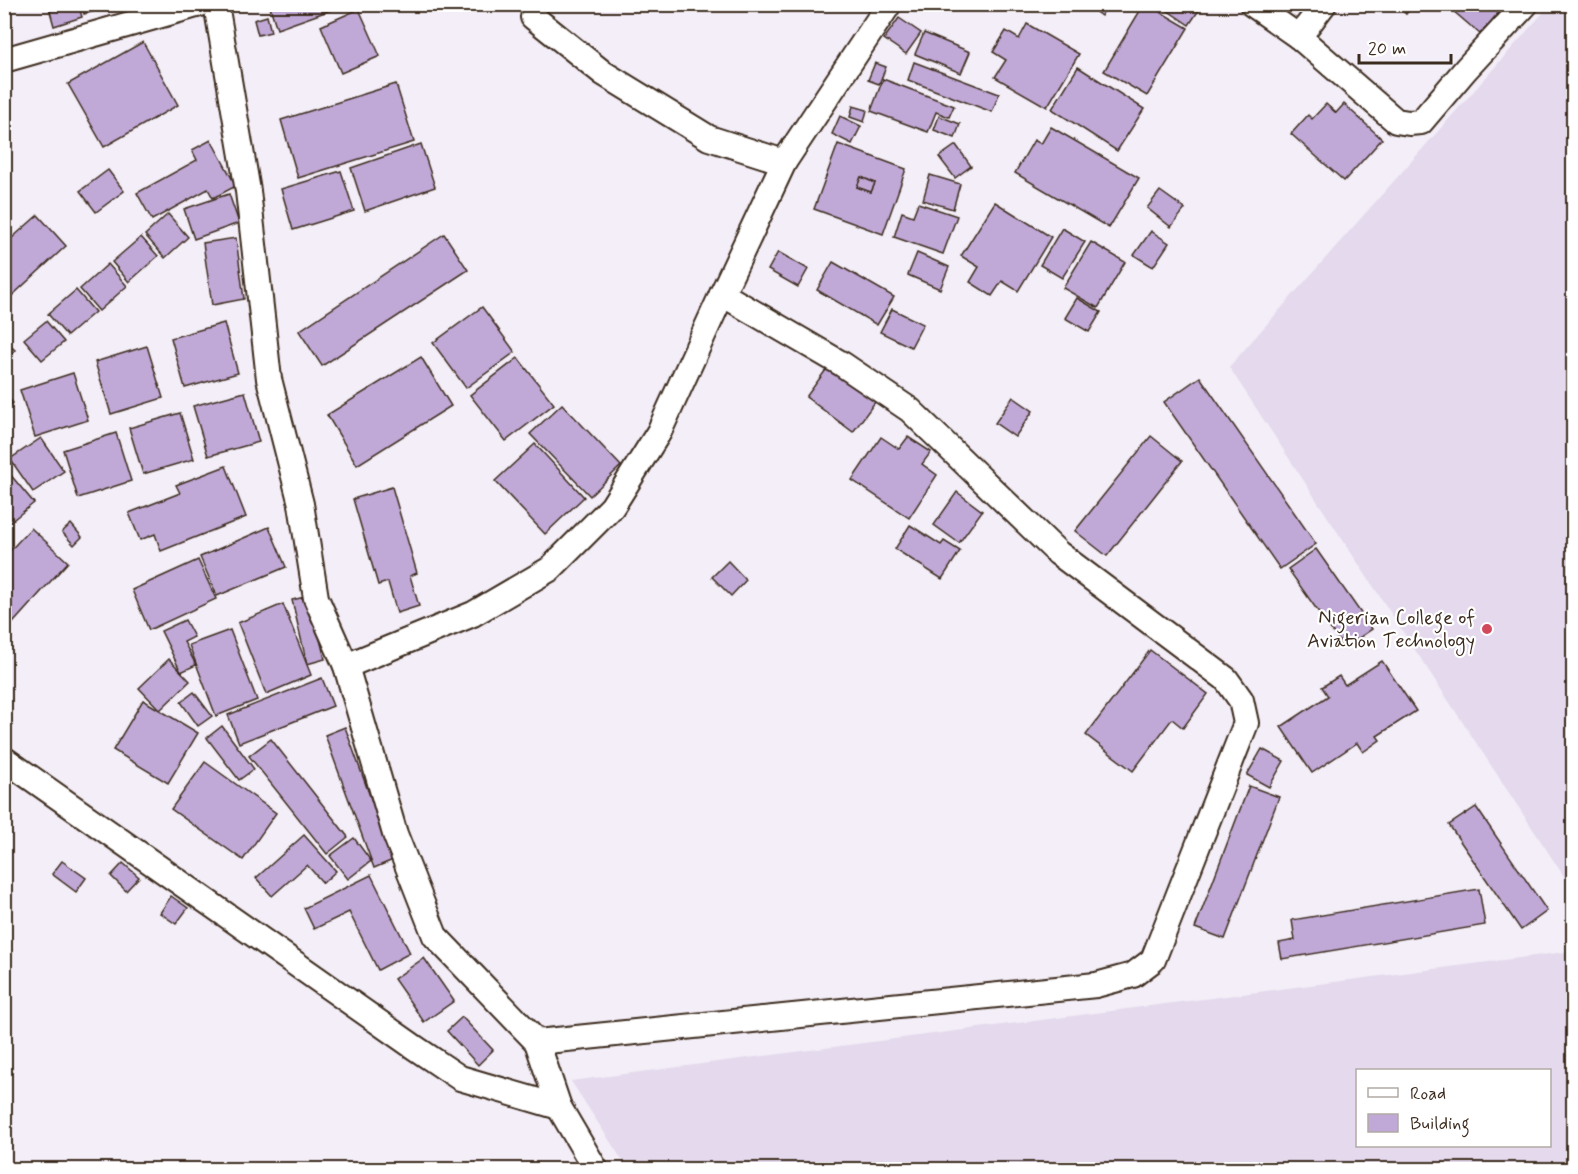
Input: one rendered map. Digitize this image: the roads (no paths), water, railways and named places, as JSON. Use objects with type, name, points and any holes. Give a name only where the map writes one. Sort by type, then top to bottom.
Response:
[{"type":"street","points":[[4,60],[200,4]]},
{"type":"street","points":[[216,4],[248,191],[269,379],[301,504],[316,598],[346,666],[395,834],[435,936],[537,1042],[559,1107],[596,1170]]},
{"type":"street","points":[[346,666],[473,614],[550,569],[612,507],[659,432],[784,162],[889,4]]},
{"type":"street","points":[[1252,4],[1299,37],[1396,121],[1409,123],[1421,122],[1526,4]]},
{"type":"street","points":[[1299,37],[1324,4]]},
{"type":"street","points":[[533,17],[603,73],[709,138],[784,162]]},
{"type":"street","points":[[537,1042],[1096,985],[1133,975],[1153,960],[1246,723],[1241,700],[1226,679],[1058,553],[910,410],[842,364],[722,294]]},
{"type":"street","points":[[4,759],[460,1078],[559,1107]]},
{"type":"place","name":"Nigerian College of Aviation Technology","points":[[1487,629]]}]
